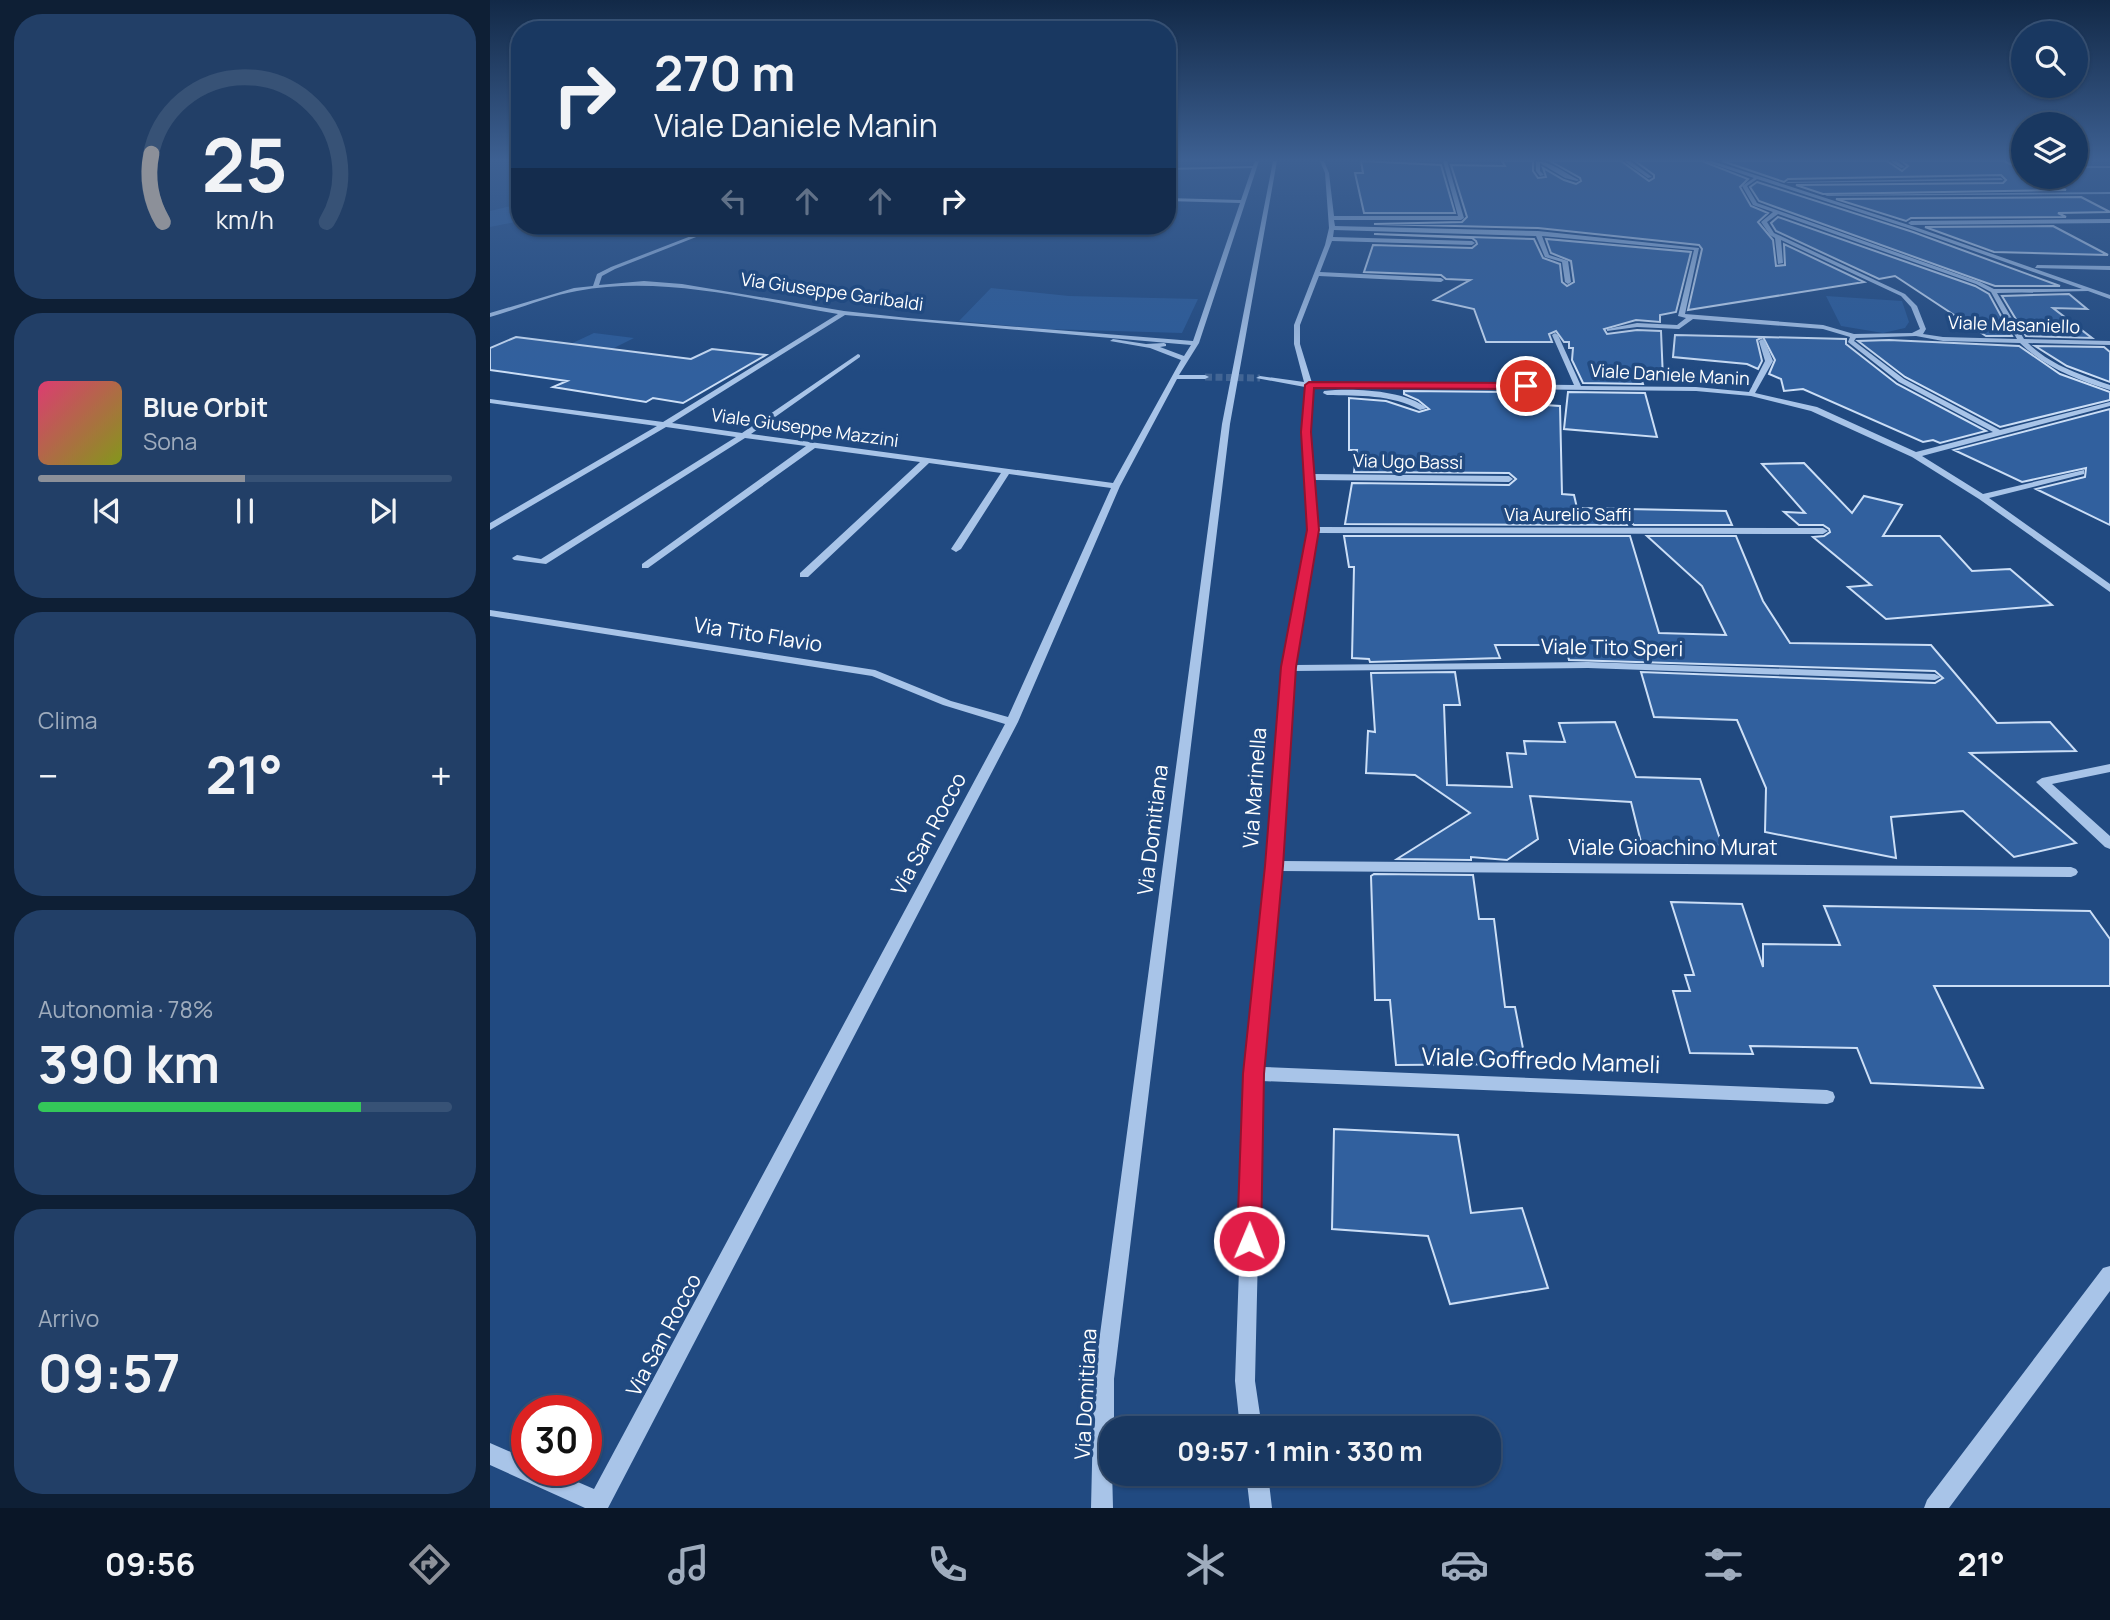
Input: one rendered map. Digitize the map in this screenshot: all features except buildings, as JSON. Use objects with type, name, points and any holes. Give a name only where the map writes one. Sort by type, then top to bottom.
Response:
[{"type":"street","name":"Via San Rocco","points":[[597,1506],[1013,722],[1116,486],[1174,377],[1196,343],[1233,231]]},
{"type":"street","name":"Via Domitiana","points":[[1102,1508],[1104,1379],[1224,438],[1262,231]]},
{"type":"street","points":[[1771,231],[1903,295],[1914,306],[1923,329],[1918,335]]},
{"type":"street","points":[[1834,231],[1926,263],[1993,291],[2040,293],[2092,290]]},
{"type":"street","points":[[1923,231],[2110,296]]},
{"type":"street","points":[[1331,233],[1538,233],[1591,236],[1697,249],[1680,314],[1690,318]]},
{"type":"street","points":[[1331,233],[1472,243]]},
{"type":"street","name":"Via Marinella","points":[[1249,1416],[1245,1381],[1254,1074],[1274,866],[1289,667],[1313,530],[1307,477],[1309,388],[1297,344],[1297,325],[1331,233]]},
{"type":"street","points":[[1538,233],[1547,256],[1565,261],[1568,282]]},
{"type":"street","points":[[596,286],[599,275],[612,268],[695,235]]},
{"type":"street","points":[[1779,237],[1780,263]]},
{"type":"street","points":[[2026,267],[2110,268]]},
{"type":"street","points":[[1317,274],[1441,280]]},
{"type":"street","points":[[2054,277],[2094,276]]},
{"type":"street","name":"Via Giuseppe Garibaldi","points":[[490,315],[554,294],[596,286],[643,283],[682,286],[844,313],[1196,343]]},
{"type":"street","points":[[1993,291],[2022,341],[2037,356],[2110,388]]},
{"type":"street","points":[[490,527],[666,424],[844,313]]},
{"type":"street","name":"Viale Masaniello","points":[[1609,330],[1637,325],[1679,327],[1690,318],[1823,327],[1854,336],[1918,335],[2110,343]]},
{"type":"street","name":"Via Giuseppe Garibaldi","points":[[1090,335],[1125,344],[1164,349],[1185,359]]},
{"type":"street","points":[[1555,335],[1578,387]]},
{"type":"street","points":[[1854,336],[1850,341],[1881,367],[1997,431]]},
{"type":"street","points":[[1751,394],[1769,361],[1762,341]]},
{"type":"street","name":"Via Giuseppe Garibaldi","points":[[1146,346],[1196,343]]},
{"type":"street","points":[[517,558],[543,562],[744,435],[858,356]]},
{"type":"street","points":[[1174,377],[1205,377]]},
{"type":"street","name":"Viale Daniele Manin","points":[[1260,378],[1309,388],[1578,387],[1751,394],[1814,409],[1915,454],[1982,497],[2110,589]]},
{"type":"street","points":[[1309,388],[1385,396],[1412,401],[1423,408]]},
{"type":"street","name":"Viale Giuseppe Mazzini","points":[[490,401],[1116,486]]},
{"type":"street","points":[[1915,454],[2110,404]]},
{"type":"street","points":[[645,566],[813,445]]},
{"type":"street","points":[[804,575],[926,461]]},
{"type":"street","points":[[956,549],[1006,472]]},
{"type":"street","points":[[1982,497],[2081,472]]},
{"type":"street","name":"Via Ugo Bassi","points":[[1307,477],[1509,479]]},
{"type":"street","name":"Via Aurelio Saffi","points":[[1313,530],[1823,531]]},
{"type":"street","name":"Via Tito Flavio","points":[[490,613],[875,673],[947,703],[1013,722]]},
{"type":"street","name":"Viale Tito Speri","points":[[1289,667],[1588,665],[1935,677]]},
{"type":"street","points":[[2110,768],[2042,782],[2110,844]]},
{"type":"street","name":"Viale Gioachino Murat","points":[[1274,866],[2071,872]]},
{"type":"street","name":"Viale Goffredo Mameli","points":[[1254,1074],[1827,1097]]},
{"type":"street","points":[[1934,1508],[2110,1275]]},
{"type":"street","points":[[490,1454],[597,1506]]},
{"type":"street","points":[[1258,1486],[1261,1508]]},
{"type":"shaded area","points":[[991,288],[1069,296],[1198,299],[1182,333],[1045,329],[959,321]]},
{"type":"shaded area","points":[[1826,296],[1902,301],[1909,322],[1905,328],[1883,333],[1841,326]]},
{"type":"shaded area","points":[[594,333],[634,338],[606,352],[564,347]]},
{"type":"tunnel","points":[[1205,377],[1260,378]]},
{"type":"route","points":[[1249,1241],[1254,1074],[1274,866],[1289,667],[1313,530],[1307,477],[1309,385],[1526,386]]}]
